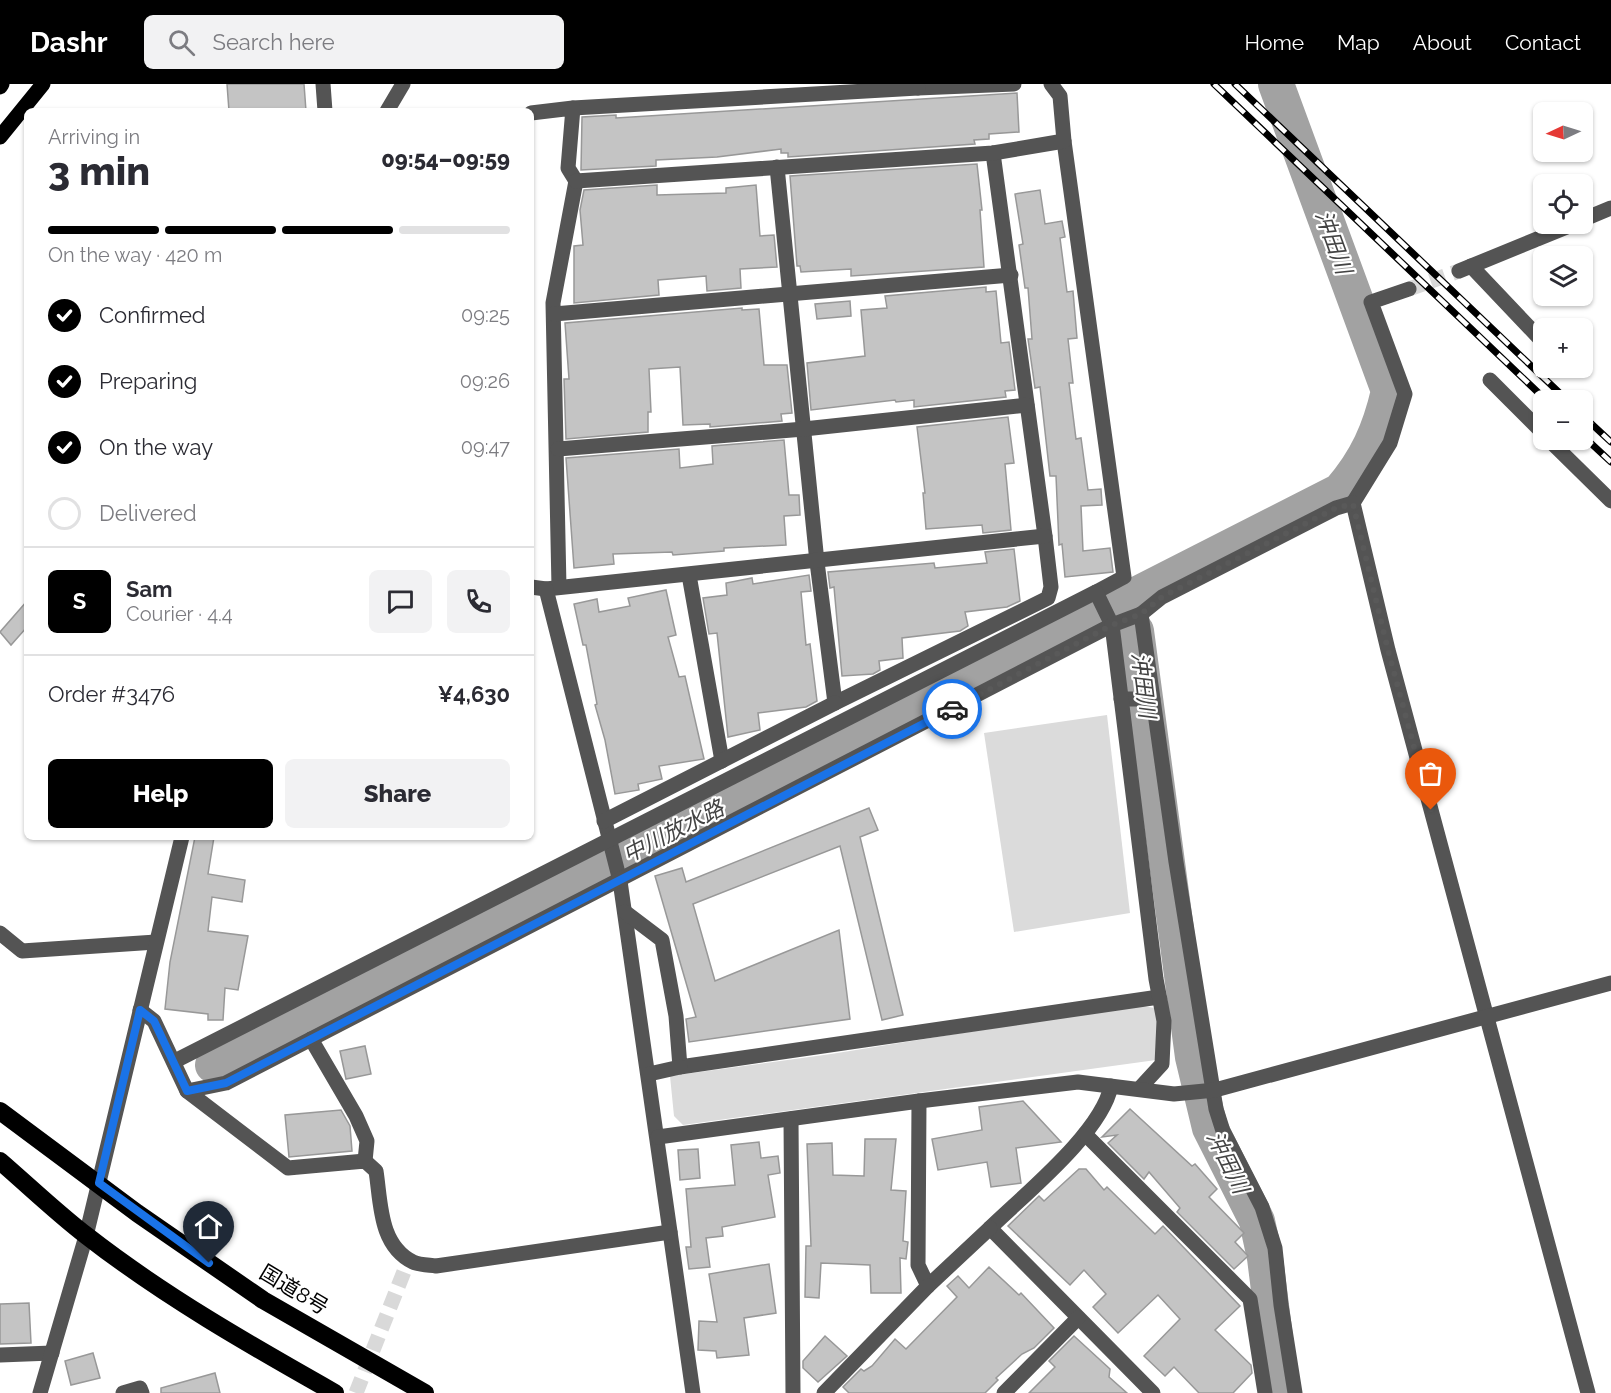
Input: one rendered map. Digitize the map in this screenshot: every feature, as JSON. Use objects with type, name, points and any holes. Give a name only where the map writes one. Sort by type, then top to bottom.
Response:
[{"type":"highway","name":"国道8号","points":[[0,1111],[99,1183],[137,1214],[263,1300],[425,1393]]},
{"type":"highway","points":[[0,1161],[86,1236],[224,1330],[335,1393]]},
{"type":"main road","points":[[0,137],[42,84]]},
{"type":"street","points":[[323,84],[325,108]]},
{"type":"street","points":[[389,108],[403,84]]},
{"type":"street","points":[[534,113],[573,108],[917,86],[1014,84]]},
{"type":"street","points":[[175,1061],[610,846],[1124,578],[1064,141],[1060,96],[1051,84]]},
{"type":"street","points":[[573,108],[568,168],[576,181],[553,303],[558,449],[545,588],[619,877],[693,1393]]},
{"type":"street","points":[[576,181],[993,153],[1064,141]]},
{"type":"street","points":[[604,821],[1048,598],[1051,587],[1045,536],[993,153]]},
{"type":"street","points":[[777,167],[817,562],[835,703]]},
{"type":"street","points":[[1593,215],[1611,208]]},
{"type":"street","points":[[1533,333],[1465,268],[1549,234]]},
{"type":"street","points":[[554,314],[1011,275]]},
{"type":"street","points":[[1409,289],[1371,302],[1405,394],[1389,444],[1353,504],[1388,650],[1588,1393]]},
{"type":"street","points":[[1490,380],[1533,423]]},
{"type":"street","points":[[558,449],[804,429],[1027,405]]},
{"type":"street","points":[[1559,450],[1611,501]]},
{"type":"street","points":[[187,1091],[226,1083],[619,877],[1112,625],[1141,614],[1162,597],[1336,508],[1353,504]]},
{"type":"street","points":[[545,588],[817,562],[1045,536]]},
{"type":"street","points":[[689,575],[722,761]]},
{"type":"street","points":[[1096,592],[1112,625],[1164,1021],[1162,1064],[1139,1089]]},
{"type":"street","points":[[1141,614],[1176,862],[1215,1090],[1216,1109],[1223,1131],[1262,1207],[1275,1248],[1281,1305],[1295,1393]]},
{"type":"street","points":[[1121,699],[1153,699]]},
{"type":"street","points":[[40,1393],[86,1236],[181,840]]},
{"type":"street","points":[[625,912],[662,940],[676,1016],[680,1066]]},
{"type":"street","points":[[0,933],[22,951],[156,942]]},
{"type":"street","points":[[658,1137],[919,1101],[1078,1082],[1174,1094],[1215,1090],[1611,983]]},
{"type":"street","points":[[649,1074],[680,1066],[1160,997]]},
{"type":"street","points":[[140,1010],[154,1021],[175,1061],[187,1091],[288,1168],[365,1161],[376,1171],[385,1233],[397,1249],[414,1263],[436,1266],[670,1232]]},
{"type":"street","points":[[311,1039],[356,1116],[367,1141],[365,1161]]},
{"type":"street","points":[[824,1393],[928,1286],[1085,1134],[1108,1102],[1112,1086]]},
{"type":"street","points":[[919,1101],[918,1265],[928,1286]]},
{"type":"street","points":[[791,1119],[792,1393]]},
{"type":"street","points":[[1085,1134],[1250,1299],[1265,1393]]},
{"type":"street","points":[[990,1228],[1153,1393]]},
{"type":"street","points":[[1004,1393],[1078,1318]]},
{"type":"street","points":[[0,1354],[52,1353]]},
{"type":"street","points":[[123,1393],[140,1388],[142,1393]]},
{"type":"shaded area","points":[[1107,715],[1130,913],[1014,932],[984,733]]},
{"type":"shaded area","points":[[1136,1005],[1155,1008],[1161,1031],[1156,1060],[683,1125],[674,1116],[670,1076],[831,1054]]},
{"type":"building","points":[[227,84],[304,84],[306,108],[229,108]]},
{"type":"building","points":[[1017,93],[1019,132],[989,134],[989,139],[974,140],[975,144],[788,157],[788,153],[781,153],[781,149],[717,157],[656,160],[656,166],[581,170],[582,117],[616,115],[616,118]]},
{"type":"building","points":[[977,164],[982,210],[980,210],[984,267],[851,276],[851,269],[801,272],[800,266],[797,266],[790,176]]},
{"type":"building","points":[[657,185],[657,195],[726,193],[726,188],[756,185],[760,236],[774,235],[777,267],[740,269],[741,288],[707,291],[706,276],[658,280],[659,295],[574,303],[574,246],[583,245],[580,210],[584,190]]},
{"type":"building","points":[[1040,190],[1045,224],[1062,221],[1065,237],[1060,238],[1067,292],[1073,291],[1077,338],[1068,339],[1073,383],[1069,383],[1076,439],[1081,438],[1088,490],[1101,489],[1102,505],[1081,506],[1083,551],[1110,548],[1113,572],[1065,577],[1062,544],[1059,545],[1056,476],[1050,476],[1040,387],[1035,388],[1028,339],[1032,339],[1028,288],[1025,288],[1019,245],[1023,244],[1015,194]]},
{"type":"building","points":[[986,287],[986,292],[996,291],[1001,343],[1009,342],[1015,390],[1005,391],[1006,397],[914,407],[914,400],[896,402],[895,400],[811,410],[807,363],[865,356],[861,310],[887,308],[885,296]]},
{"type":"building","points":[[850,301],[851,316],[817,319],[815,304]]},
{"type":"building","points":[[742,308],[742,310],[759,309],[764,365],[787,365],[792,413],[781,414],[782,421],[710,427],[710,424],[683,425],[680,367],[649,369],[651,412],[648,412],[648,432],[566,439],[564,379],[569,379],[565,323]]},
{"type":"building","points":[[1008,417],[1014,463],[1005,464],[1011,530],[983,533],[982,525],[926,529],[923,493],[925,493],[917,427]]},
{"type":"building","points":[[784,440],[789,495],[799,495],[800,515],[784,516],[786,545],[724,548],[724,551],[673,555],[672,552],[613,554],[614,564],[574,568],[566,458],[679,449],[680,468],[713,464],[712,446]]},
{"type":"building","points":[[1014,549],[1020,601],[1007,607],[965,612],[968,626],[960,631],[902,638],[903,658],[879,661],[880,670],[873,674],[842,676],[834,587],[830,588],[828,572],[934,563],[935,568],[987,563],[985,552]]},
{"type":"building","points":[[809,575],[811,591],[801,592],[806,645],[810,644],[817,701],[806,707],[758,713],[760,730],[728,737],[717,633],[709,634],[703,598],[727,595],[726,583],[752,578],[753,584]]},
{"type":"building","points":[[666,590],[676,635],[668,637],[679,677],[685,676],[704,759],[659,766],[662,779],[638,784],[639,790],[615,794],[605,740],[595,705],[597,704],[586,645],[583,645],[574,604],[597,599],[599,612],[630,606],[628,598]]},
{"type":"building","points":[[24,604],[24,630],[11,645],[0,632]]},
{"type":"building","points":[[869,808],[878,830],[860,837],[903,1015],[882,1020],[840,846],[693,904],[715,981],[839,930],[850,1019],[689,1042],[686,1019],[696,1017],[655,876],[682,868],[686,882]]},
{"type":"building","points":[[194,840],[214,840],[208,874],[245,880],[242,902],[212,897],[208,931],[248,936],[238,990],[225,988],[223,1020],[208,1020],[208,1014],[165,1009],[170,962]]},
{"type":"building","points":[[365,1046],[371,1074],[346,1079],[340,1051]]},
{"type":"building","points":[[1023,1101],[1061,1142],[1016,1148],[1021,1183],[991,1187],[987,1162],[938,1170],[932,1139],[982,1130],[979,1107]]},
{"type":"building","points":[[1130,1109],[1192,1166],[1195,1164],[1217,1189],[1209,1197],[1244,1233],[1235,1242],[1248,1256],[1234,1269],[1177,1212],[1180,1208],[1149,1172],[1144,1179],[1108,1143],[1117,1135],[1102,1137]]},
{"type":"building","points":[[341,1110],[350,1126],[352,1151],[289,1157],[285,1115]]},
{"type":"building","points":[[865,1139],[896,1139],[891,1190],[906,1191],[903,1241],[908,1242],[906,1259],[900,1258],[901,1293],[871,1293],[870,1265],[821,1263],[819,1298],[805,1297],[806,1246],[811,1246],[807,1144],[832,1143],[833,1175],[864,1176]]},
{"type":"building","points":[[759,1142],[761,1158],[778,1156],[780,1173],[768,1175],[775,1217],[722,1227],[723,1236],[706,1238],[710,1267],[689,1269],[686,1247],[691,1247],[686,1189],[735,1185],[731,1145]]},
{"type":"building","points":[[698,1149],[700,1178],[680,1180],[678,1150]]},
{"type":"building","points":[[1079,1169],[1086,1169],[1104,1190],[1107,1187],[1155,1234],[1163,1226],[1240,1306],[1215,1330],[1251,1365],[1252,1373],[1233,1393],[1199,1393],[1174,1367],[1165,1376],[1144,1356],[1180,1319],[1158,1295],[1118,1333],[1093,1307],[1106,1294],[1084,1270],[1070,1285],[1008,1226],[1039,1196],[1044,1201]]},
{"type":"building","points":[[769,1264],[776,1313],[744,1318],[749,1355],[717,1358],[716,1351],[698,1350],[699,1321],[717,1322],[709,1274]]},
{"type":"building","points":[[989,1267],[1019,1295],[1021,1293],[1054,1328],[1034,1348],[1022,1354],[996,1378],[998,1380],[985,1393],[849,1393],[843,1387],[861,1369],[864,1371],[872,1366],[895,1339],[906,1349],[957,1297],[947,1286],[958,1276],[969,1288]]},
{"type":"building","points":[[29,1303],[31,1343],[0,1344],[0,1304]]},
{"type":"building","points":[[825,1336],[847,1356],[818,1382],[803,1368],[803,1361]]},
{"type":"building","points":[[1074,1336],[1110,1369],[1109,1377],[1127,1393],[1029,1393],[1055,1367],[1049,1361]]},
{"type":"building","points":[[93,1353],[100,1378],[71,1385],[65,1361]]},
{"type":"building","points":[[215,1373],[220,1393],[161,1393],[161,1388]]},
{"type":"waterway","name":"中川放水路","points":[[213,1065],[1340,491],[1358,468],[1371,444],[1389,391],[1276,84]]},
{"type":"waterway","name":"沖田川","points":[[1136,631],[1193,1057],[1210,1128],[1257,1221],[1265,1258],[1282,1393]]},
{"type":"tunnel","points":[[1409,289],[1459,271]]},
{"type":"tunnel","points":[[356,1393],[409,1259]]},
{"type":"railway","points":[[1214,84],[1535,390]]},
{"type":"railway","points":[[1235,84],[1556,390]]},
{"type":"railway","points":[[1593,425],[1611,442]]},
{"type":"railway","points":[[1593,445],[1611,462]]},
{"type":"way so far","points":[[952,709],[1112,625],[1141,614],[1162,597],[1336,508],[1353,504],[1388,650],[1431,810]]},
{"type":"route","points":[[209,1263],[137,1214],[99,1183],[140,1010],[154,1021],[175,1061],[187,1091],[226,1083],[952,709]]}]
